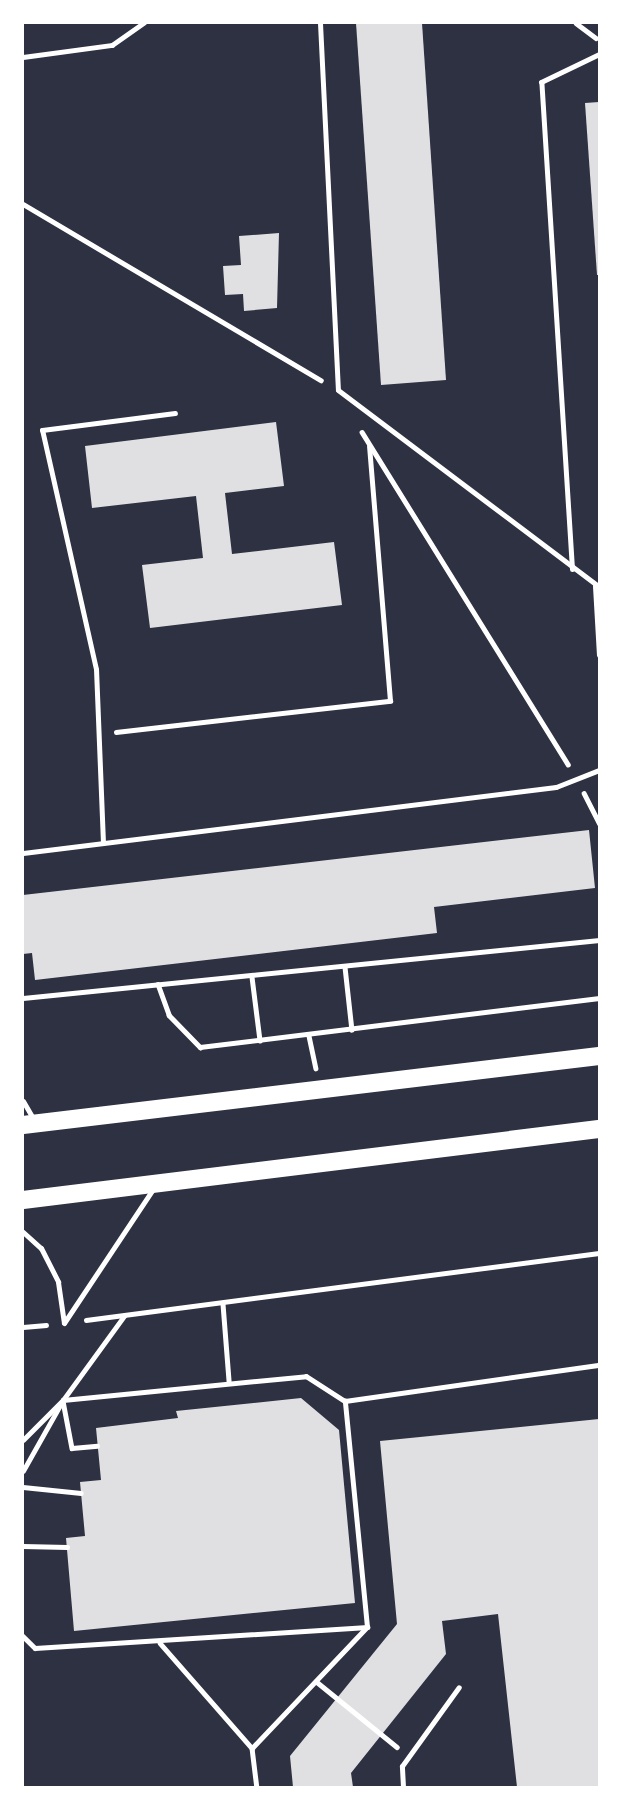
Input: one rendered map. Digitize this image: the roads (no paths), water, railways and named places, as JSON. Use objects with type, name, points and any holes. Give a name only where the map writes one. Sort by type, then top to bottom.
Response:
[{"type":"main road","points":[[29,1124],[599,1056]]},
{"type":"main road","points":[[23,1200],[599,1129]]},
{"type":"lane","points":[[320,23],[338,390],[597,586],[599,655]]},
{"type":"lane","points":[[572,569],[541,82],[599,54]]},
{"type":"lane","points":[[103,843],[101,734],[96,669],[42,430],[175,413]]},
{"type":"lane","points":[[23,853],[578,780],[599,770]]},
{"type":"lane","points":[[23,1101],[29,1124]]},
{"type":"lane","points":[[23,1232],[41,1248],[58,1282],[64,1323],[157,1183]]},
{"type":"lane","points":[[404,1787],[402,1766],[459,1687]]}]
